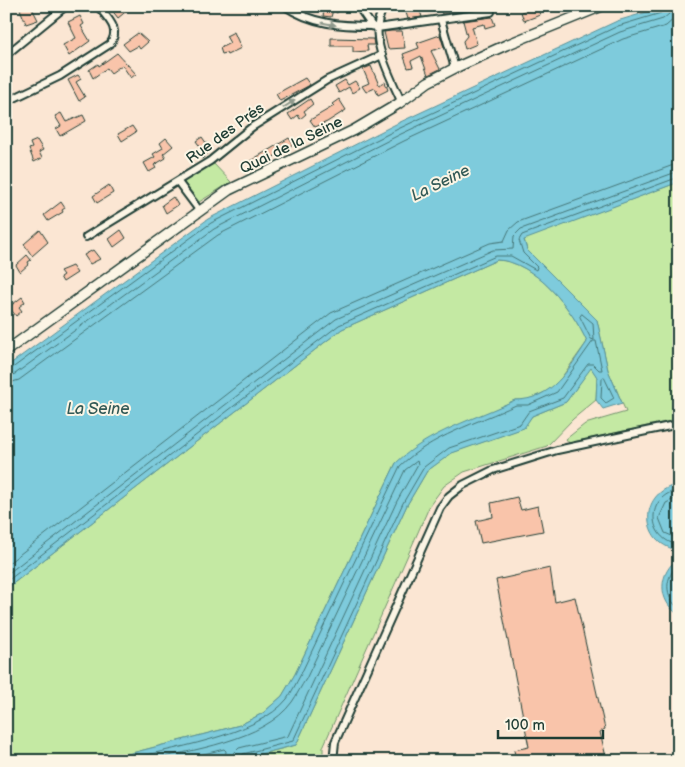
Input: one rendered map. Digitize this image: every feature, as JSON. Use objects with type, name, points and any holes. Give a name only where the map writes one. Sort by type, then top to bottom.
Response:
[{"type":"street","points":[[6,55],[66,6]]},
{"type":"street","points":[[6,102],[60,76],[110,44],[116,36],[116,30],[98,6]]},
{"type":"street","points":[[285,6],[295,13],[333,25],[375,27],[441,20],[490,12]]},
{"type":"street","points":[[358,6],[375,27],[382,55],[401,101]]},
{"type":"street","points":[[375,27],[385,6]]},
{"type":"street","name":"Quai de la Seine","points":[[10,349],[230,190],[354,130],[428,82],[455,68],[602,6]]},
{"type":"street","points":[[441,20],[455,68]]},
{"type":"street","name":"Rue des Prés","points":[[86,237],[178,182],[232,145],[252,128],[327,80],[382,55]]},
{"type":"street","points":[[178,182],[200,210]]},
{"type":"street","points":[[333,761],[335,742],[440,508],[449,496],[475,478],[528,458],[679,424]]},
{"type":"green space","points":[[213,163],[231,182],[199,202],[183,182]]},
{"type":"green space","points":[[679,182],[679,419],[569,443],[566,439],[585,424],[626,412],[608,370],[597,320],[527,250],[524,239]]},
{"type":"green space","points":[[497,260],[511,262],[525,269],[551,289],[581,329],[587,342],[554,388],[527,400],[515,400],[483,415],[396,463],[295,674],[282,696],[263,713],[240,725],[101,761],[6,761],[6,589],[342,329]]},
{"type":"green space","points":[[591,367],[597,377],[596,400],[573,419],[547,446],[464,472],[444,486],[430,505],[323,747],[323,761],[235,761],[296,745],[407,505],[427,471],[451,453],[523,428],[532,416],[566,402]]},
{"type":"water","name":"La Seine","points":[[667,6],[679,6],[679,182],[524,240],[527,250],[597,320],[608,370],[622,403],[603,409],[596,400],[597,377],[591,368],[566,402],[532,416],[524,428],[452,453],[427,471],[407,505],[296,745],[233,761],[101,761],[240,725],[263,713],[282,696],[295,674],[396,463],[437,434],[515,400],[528,399],[549,389],[566,373],[587,342],[581,329],[551,289],[525,269],[511,262],[497,260],[342,329],[6,589],[6,367],[208,219],[396,124],[617,21]]},
{"type":"water","points":[[672,486],[679,486],[679,550],[667,547],[658,540],[652,531],[649,521],[649,510],[653,500],[661,492]]},
{"type":"water","points":[[679,558],[679,615],[667,602],[663,586],[667,571]]},
{"type":"building","points":[[31,6],[38,20],[26,24],[20,9]]},
{"type":"building","points":[[114,6],[126,6],[129,9],[118,18],[111,9]]},
{"type":"building","points":[[325,6],[342,6],[337,13],[333,10],[331,17],[323,16]]},
{"type":"building","points":[[404,6],[424,6],[414,11],[420,11],[422,17],[408,19]]},
{"type":"building","points":[[450,6],[489,7],[442,14],[441,11],[451,10]]},
{"type":"building","points":[[537,6],[540,15],[524,21],[521,12]]},
{"type":"building","points":[[80,16],[84,24],[81,26],[90,41],[69,56],[63,45],[76,38],[68,22]]},
{"type":"building","points":[[492,17],[495,25],[485,28],[484,24],[472,27],[477,44],[465,49],[463,41],[467,36],[463,21]]},
{"type":"building","points":[[402,31],[405,48],[388,49],[384,32]]},
{"type":"building","points":[[234,32],[241,48],[227,55],[226,53],[222,54],[220,48],[230,43],[226,36]]},
{"type":"building","points":[[138,33],[148,42],[140,49],[138,46],[129,51],[123,44]]},
{"type":"building","points":[[440,35],[444,47],[431,51],[440,69],[428,75],[421,56],[411,61],[413,67],[408,68],[403,54],[419,48],[417,43]]},
{"type":"building","points":[[331,38],[373,39],[374,45],[367,45],[368,51],[353,52],[353,46],[331,46]]},
{"type":"building","points":[[117,53],[136,74],[131,78],[122,65],[111,73],[107,68],[93,78],[89,70],[98,64],[99,66]]},
{"type":"building","points":[[371,66],[379,85],[385,82],[388,90],[378,95],[375,88],[366,92],[362,86],[369,83],[363,69]]},
{"type":"building","points":[[78,75],[81,79],[76,82],[85,97],[79,101],[68,80]]},
{"type":"building","points":[[305,78],[310,85],[280,101],[276,94]]},
{"type":"building","points":[[345,80],[348,85],[355,81],[360,88],[352,93],[349,87],[339,93],[335,86]]},
{"type":"building","points":[[310,99],[313,104],[304,111],[306,114],[300,119],[298,115],[292,120],[288,114]]},
{"type":"building","points":[[339,99],[346,110],[315,127],[310,120],[334,106],[332,104]]},
{"type":"building","points":[[61,113],[66,122],[83,115],[86,121],[60,136],[56,129],[61,126],[55,116]]},
{"type":"building","points":[[132,126],[136,132],[122,141],[118,134]]},
{"type":"building","points":[[202,137],[211,150],[202,159],[196,151],[201,148],[196,141]]},
{"type":"building","points":[[166,138],[173,146],[163,154],[166,158],[154,165],[156,168],[149,172],[144,163],[155,157],[153,154],[163,148],[160,143]]},
{"type":"building","points":[[289,138],[293,144],[269,160],[253,166],[250,161]]},
{"type":"building","points":[[37,140],[43,150],[39,152],[42,158],[34,162],[29,149],[32,148],[30,143]]},
{"type":"building","points":[[109,185],[113,193],[97,203],[93,196]]},
{"type":"building","points":[[173,197],[178,205],[166,213],[162,205]]},
{"type":"building","points":[[61,202],[65,208],[62,210],[63,212],[48,221],[44,215]]},
{"type":"building","points":[[40,230],[48,242],[32,256],[24,244]]},
{"type":"building","points":[[121,230],[126,238],[114,247],[109,239]]},
{"type":"building","points":[[93,250],[100,259],[90,264],[84,255]]},
{"type":"building","points":[[27,255],[31,260],[20,272],[16,265]]},
{"type":"building","points":[[72,266],[77,273],[63,282],[60,277],[63,275],[60,271]]},
{"type":"building","points":[[22,297],[25,302],[19,307],[22,311],[16,316],[9,307]]},
{"type":"building","points":[[517,497],[521,510],[538,506],[543,531],[481,543],[476,521],[493,517],[491,503]]},
{"type":"building","points":[[550,568],[555,602],[575,597],[605,729],[600,732],[607,761],[516,761],[514,750],[529,747],[496,580]]}]
